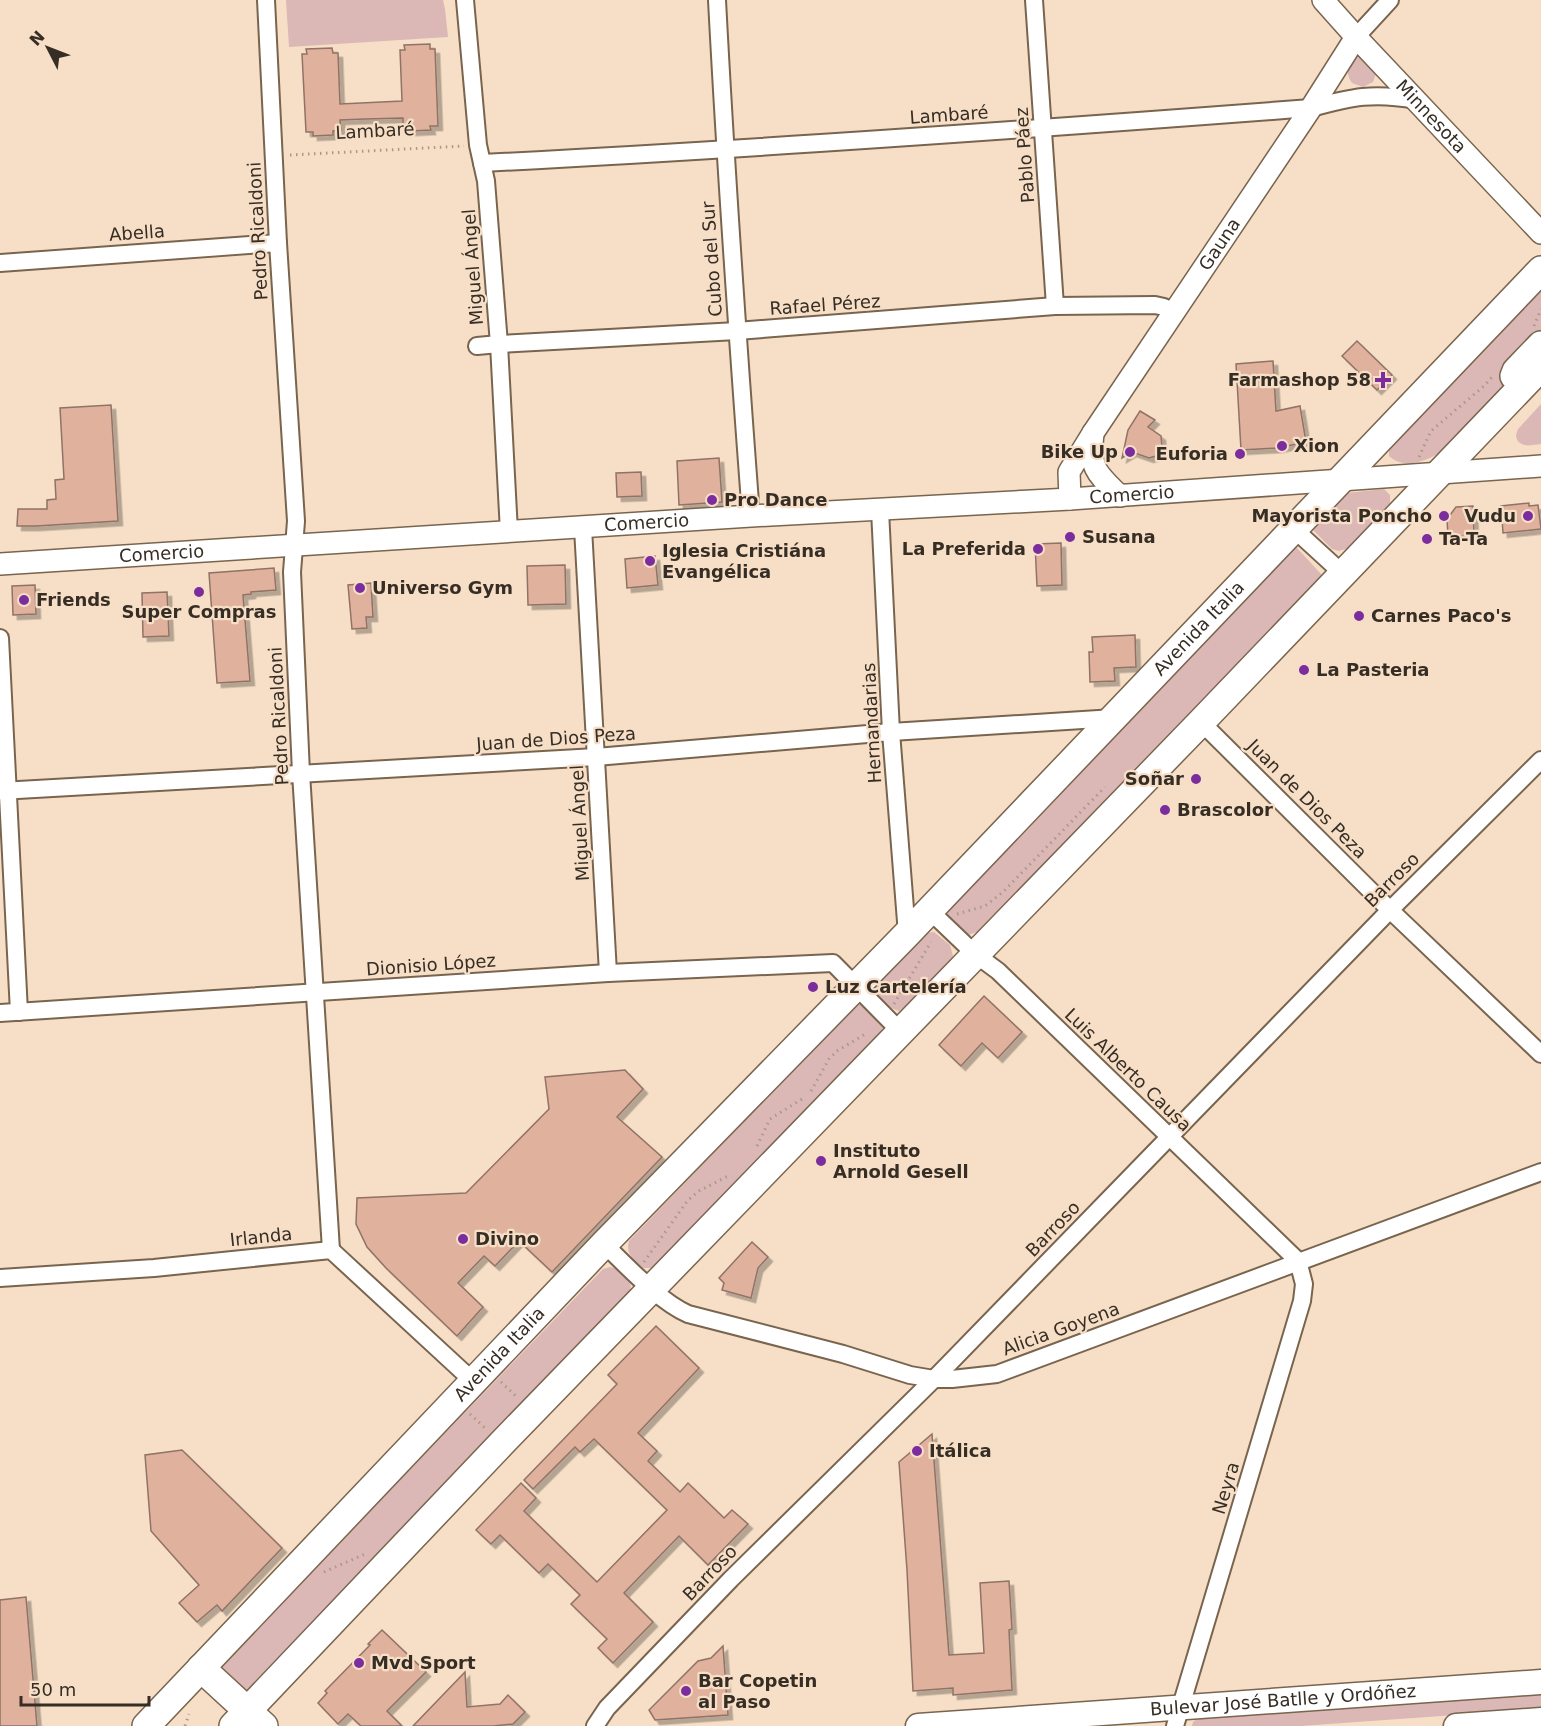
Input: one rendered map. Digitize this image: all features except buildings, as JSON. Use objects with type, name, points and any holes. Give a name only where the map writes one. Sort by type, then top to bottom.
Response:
[{"type":"main road","name":"Avenida Italia","points":[[146,1726],[604,1244],[907,934],[1541,270]]},
{"type":"main road","points":[[1502,408],[1516,371],[1541,345]]},
{"type":"main road","points":[[201,1668],[248,1721],[502,1443],[1201,722],[1541,367]]},
{"type":"main road","name":"Bulevar José Batlle y Ordóñez","points":[[918,1726],[1178,1717],[1541,1682]]},
{"type":"main road","points":[[1456,1726],[1541,1720]]},
{"type":"street","name":"Pedro Ricaldoni","points":[[266,0],[278,243],[296,521],[292,572],[301,773],[332,1250]]},
{"type":"street","name":"Miguel Ángel","points":[[465,0],[478,145],[486,181],[499,344],[508,532]]},
{"type":"street","name":"Cubo del Sur","points":[[717,0],[736,331],[752,516]]},
{"type":"street","name":"Pablo Páez","points":[[1034,0],[1055,306]]},
{"type":"street","name":"Minnesota","points":[[1323,0],[1541,233]]},
{"type":"street","name":"Gauna","points":[[1070,499],[1070,472],[1093,433],[1356,37],[1390,0]]},
{"type":"street","name":"Lambaré","points":[[482,164],[724,150],[1311,108],[1365,96],[1395,96],[1416,100]]},
{"type":"street","name":"Abella","points":[[0,263],[278,243]]},
{"type":"street","name":"Rafael Pérez","points":[[477,346],[736,331],[1055,306],[1155,305],[1174,313]]},
{"type":"street","points":[[1093,433],[1091,452],[1095,470],[1120,496]]},
{"type":"street","name":"Comercio","points":[[0,564],[752,516],[1120,496],[1541,466]]},
{"type":"street","name":"Hernandarias","points":[[880,510],[891,732],[907,934]]},
{"type":"street","name":"Miguel Ángel","points":[[583,528],[608,973]]},
{"type":"street","points":[[1294,530],[1342,573]]},
{"type":"street","points":[[0,638],[4,790],[19,1012]]},
{"type":"street","name":"Juan de Dios Peza","points":[[4,790],[596,757],[891,732],[1114,718]]},
{"type":"street","name":"Juan de Dios Peza","points":[[1201,722],[1390,910],[1541,1054]]},
{"type":"street","name":"Barroso","points":[[595,1726],[606,1708],[731,1579],[934,1379],[1390,910],[1541,760]]},
{"type":"street","name":"Luis Alberto Causa","points":[[929,910],[975,954],[998,971],[1298,1261]]},
{"type":"street","name":"Dionisio López","points":[[0,1013],[608,973],[833,963],[856,986]]},
{"type":"street","points":[[856,986],[900,1031]]},
{"type":"street","name":"Alicia Goyena","points":[[604,1244],[678,1310],[688,1314],[843,1354],[910,1374],[934,1379],[952,1379],[997,1374],[1541,1172]]},
{"type":"street","points":[[332,1250],[472,1384]]},
{"type":"street","name":"Irlanda","points":[[0,1278],[154,1268],[332,1250]]},
{"type":"street","name":"Neyra","points":[[1178,1717],[1302,1301],[1304,1284],[1298,1261]]},
{"type":"path","name":"Lambaré","points":[[274,156],[478,145]]},
{"type":"path","points":[[472,1384],[533,1412]]},
{"type":"path","points":[[472,1384],[502,1443]]},
{"type":"shaded area","points":[[286,0],[443,0],[448,37],[289,47]]},
{"type":"shaded area","points":[[1361,56],[1377,71],[1373,82],[1363,87],[1352,83],[1348,75],[1350,64]]},
{"type":"shaded area","points":[[1541,287],[1541,334],[1516,361],[1502,387],[1436,455],[1416,463],[1401,463],[1389,456],[1389,447]]},
{"type":"shaded area","points":[[1541,404],[1541,444],[1522,444],[1517,440],[1518,429]]},
{"type":"shaded area","points":[[1384,489],[1390,495],[1390,504],[1349,548],[1339,551],[1332,549],[1312,529],[1346,493]]},
{"type":"shaded area","points":[[1292,547],[1297,548],[1322,575],[977,932],[968,935],[958,928],[947,911]]},
{"type":"shaded area","points":[[934,932],[950,945],[953,956],[904,1007],[899,1011],[891,1008],[879,995],[875,987],[877,982],[926,933]]},
{"type":"shaded area","points":[[862,1004],[883,1023],[881,1033],[657,1265],[653,1268],[643,1268],[629,1253],[629,1241],[845,1016],[856,1005]]},
{"type":"shaded area","points":[[610,1267],[617,1269],[630,1283],[629,1292],[624,1299],[247,1690],[243,1690],[221,1669],[222,1665],[603,1269]]},
{"type":"shaded area","points":[[1541,1692],[1541,1709],[1301,1726],[1192,1726],[1198,1718]]},
{"type":"place","name":"Farmashop 58","points":[[1383,380]]},
{"type":"place","name":"Xion","points":[[1282,446]]},
{"type":"place","name":"Bike Up","points":[[1130,452]]},
{"type":"place","name":"Euforia","points":[[1240,454]]},
{"type":"place","name":"Pro Dance","points":[[712,500]]},
{"type":"place","name":"Mayorista Poncho","points":[[1444,516]]},
{"type":"place","name":"Vudu","points":[[1528,516]]},
{"type":"place","name":"Susana","points":[[1070,537]]},
{"type":"place","name":"Ta-Ta","points":[[1427,539]]},
{"type":"place","name":"La Preferida","points":[[1038,549]]},
{"type":"place","name":"Iglesia Cristiána Evangélica","points":[[650,561]]},
{"type":"place","name":"Universo Gym","points":[[360,588]]},
{"type":"place","name":"Super Compras","points":[[199,592]]},
{"type":"place","name":"Friends","points":[[24,600]]},
{"type":"place","name":"Carnes Paco's","points":[[1359,616]]},
{"type":"place","name":"La Pasteria","points":[[1304,670]]},
{"type":"place","name":"Soñar","points":[[1196,779]]},
{"type":"place","name":"Brascolor","points":[[1165,810]]},
{"type":"place","name":"Luz Cartelería","points":[[813,987]]},
{"type":"place","name":"Instituto Arnold Gesell","points":[[821,1161]]},
{"type":"place","name":"Divino","points":[[463,1239]]},
{"type":"place","name":"Itálica","points":[[917,1451]]},
{"type":"place","name":"Mvd Sport","points":[[359,1663]]},
{"type":"place","name":"Bar Copetin al Paso","points":[[686,1691]]}]
